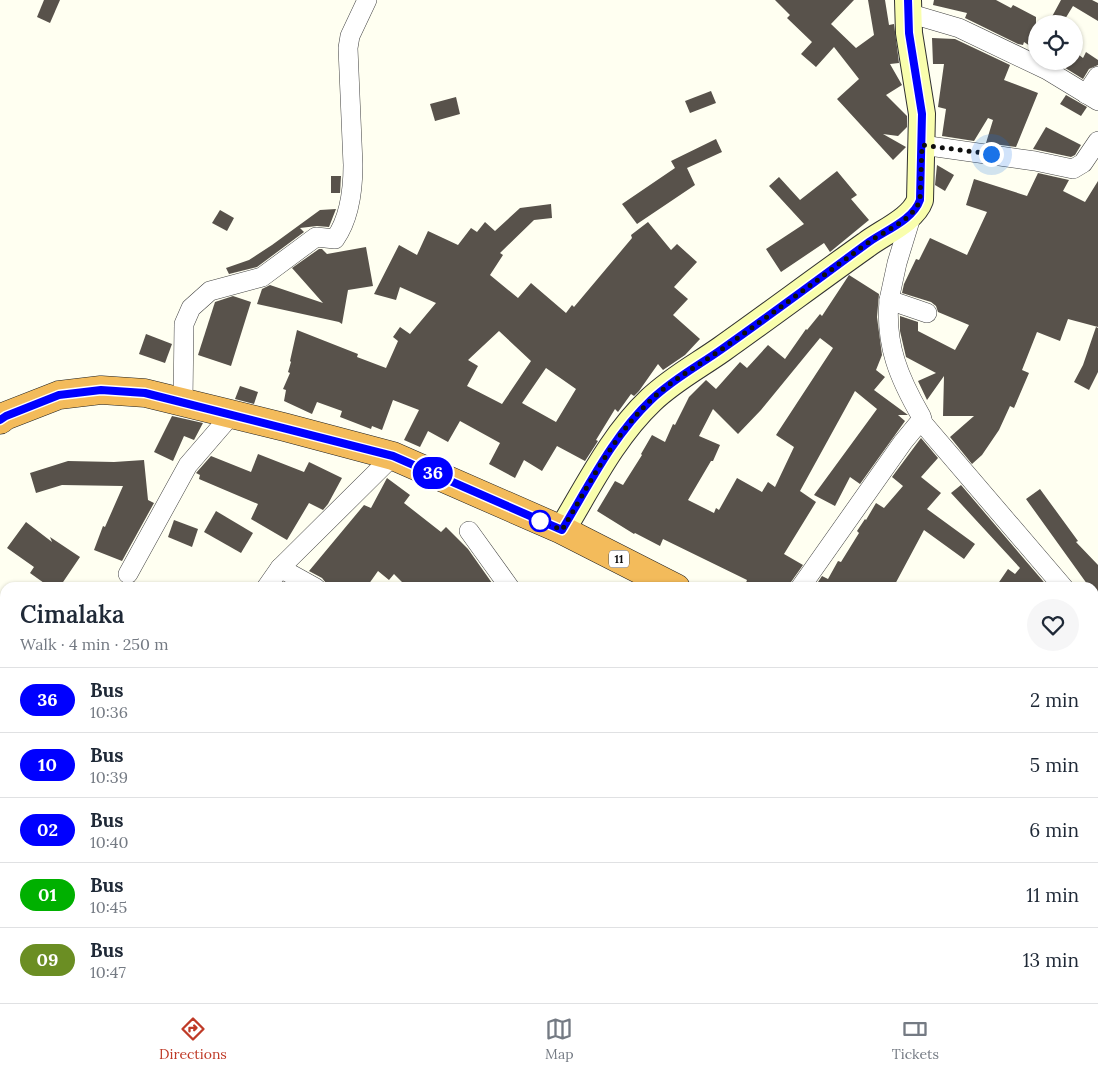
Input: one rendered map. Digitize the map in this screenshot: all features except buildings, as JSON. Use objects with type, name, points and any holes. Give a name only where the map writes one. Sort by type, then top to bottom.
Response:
[{"type":"highway","name":"11","points":[[0,420],[59,395],[101,390],[145,393],[183,402],[393,456],[562,530],[664,582]]},
{"type":"street","points":[[183,402],[184,324],[191,308],[210,291],[262,277],[316,237],[335,238],[344,225],[354,164],[348,48],[350,36],[367,0]]},
{"type":"street","points":[[562,530],[612,447],[632,420],[652,399],[675,379],[721,350],[917,208],[920,200],[922,114],[909,33],[908,6],[1047,70],[1092,97],[1098,76]]},
{"type":"street","points":[[922,145],[1035,161],[1073,169],[1081,166],[1098,141]]},
{"type":"street","points":[[804,582],[918,424],[921,416],[908,395],[893,356],[890,335],[889,300],[904,219]]},
{"type":"street","points":[[889,300],[926,313]]},
{"type":"street","points":[[128,574],[188,465],[232,414]]},
{"type":"street","points":[[918,424],[1059,582]]},
{"type":"street","points":[[270,582],[280,568],[393,456]]},
{"type":"street","points":[[469,531],[506,582]]},
{"type":"street","points":[[280,568],[305,582]]},
{"type":"bus line","name":"36","points":[[0,420],[59,395],[101,390],[145,393],[393,456],[562,530],[612,447],[632,420],[652,399],[675,379],[721,350],[871,241],[912,214],[917,208],[920,200],[922,114],[909,33],[908,0]]},
{"type":"route","points":[[540,521],[562,530],[612,447],[632,420],[675,379],[721,350],[871,241],[912,214],[920,200],[922,145],[991,154]]}]
